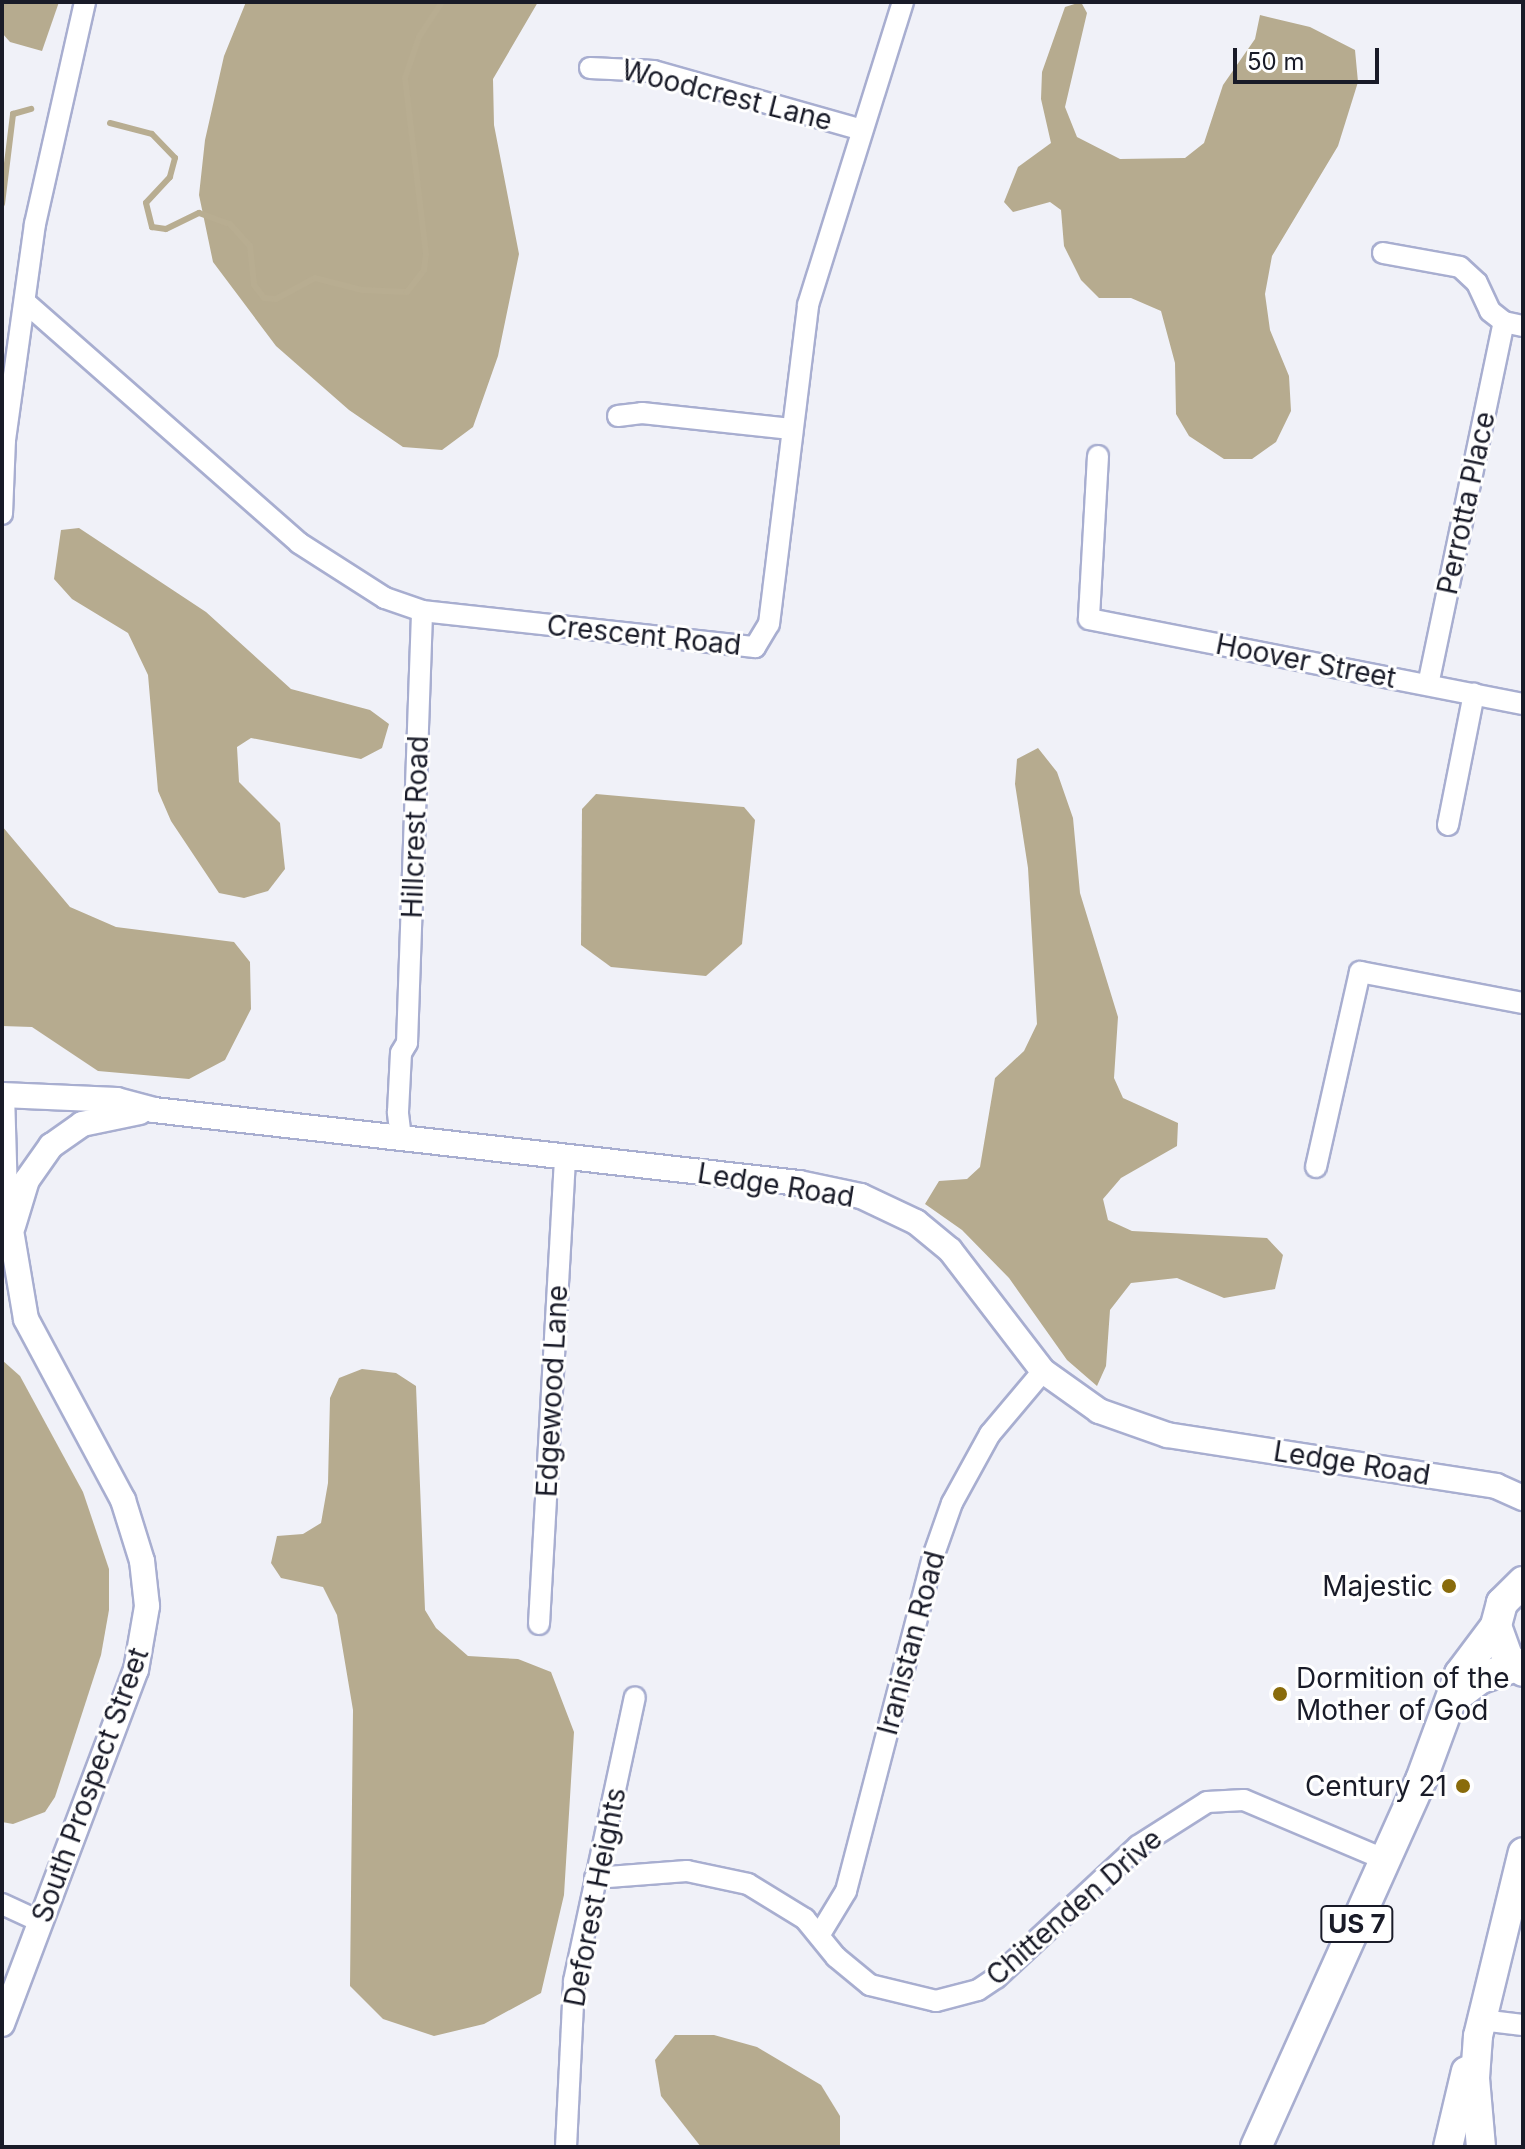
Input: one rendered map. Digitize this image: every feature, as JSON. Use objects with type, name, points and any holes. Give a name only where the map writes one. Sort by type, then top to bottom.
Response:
[{"type":"main road","points":[[1454,1698],[1481,1678],[1520,1669],[1501,1646],[1496,1626],[1502,1603],[1523,1582]]},
{"type":"main road","name":"US 7","points":[[1256,2147],[1386,1860],[1454,1698],[1466,1661],[1496,1626]]},
{"type":"main road","points":[[1448,2147],[1523,1852]]},
{"type":"main road","points":[[1479,2028],[1475,2078],[1481,2147]]},
{"type":"street","points":[[2,514],[5,440],[48,152],[85,2]]},
{"type":"street","name":"Crescent Road","points":[[25,302],[299,543],[357,583],[422,611],[755,647],[769,624],[808,305],[903,2]]},
{"type":"street","name":"Woodcrest Lane","points":[[590,68],[654,71],[862,130]]},
{"type":"street","points":[[1383,253],[1460,267],[1477,283],[1486,307],[1513,324]]},
{"type":"street","name":"Perrotta Place","points":[[1428,685],[1513,324]]},
{"type":"street","points":[[618,416],[642,413],[791,429]]},
{"type":"street","name":"Hoover Street","points":[[1098,456],[1089,619],[1523,704]]},
{"type":"street","name":"Hillcrest Road","points":[[402,1129],[409,1113],[413,1054],[407,1043],[422,611]]},
{"type":"street","points":[[1448,825],[1474,694]]},
{"type":"street","points":[[1316,1167],[1360,972],[1523,1003]]},
{"type":"street","name":"Ledge Road","points":[[2,1092],[117,1100],[154,1110],[402,1129],[565,1158],[799,1183],[879,1203],[916,1222],[950,1250],[1043,1371],[1099,1411],[1146,1430],[1496,1486],[1523,1484]]},
{"type":"street","name":"South Prospect Street","points":[[2,1092],[12,1232],[26,1319],[123,1500],[142,1561],[147,1606],[136,1670],[2,2024]]},
{"type":"street","name":"Ledge Road","points":[[12,1232],[27,1180],[51,1146],[82,1124],[154,1110]]},
{"type":"street","name":"Edgewood Lane","points":[[539,1624],[565,1158]]},
{"type":"street","name":"Iranistan Road","points":[[820,1934],[846,1891],[952,1503],[990,1434],[1043,1371]]},
{"type":"street","name":"Ledge Road","points":[[1496,1486],[1523,1498]]},
{"type":"street","name":"Deforest Heights","points":[[566,2147],[574,1981],[635,1697]]},
{"type":"street","name":"Chittenden Drive","points":[[595,1878],[662,1872],[717,1875],[786,1903],[820,1934],[836,1957],[870,1985],[914,1999],[957,1997],[996,1978],[1138,1846],[1199,1806],[1225,1798],[1254,1804],[1386,1860]]},
{"type":"street","points":[[2,1904],[41,1922]]},
{"type":"street","points":[[1479,2028],[1523,2025]]},
{"type":"shaded area","points":[[2,2],[59,2],[42,51],[10,42],[2,33]]},
{"type":"shaded area","points":[[246,2],[538,2],[493,79],[494,125],[519,254],[498,356],[473,427],[442,450],[403,447],[349,410],[276,346],[213,262],[199,195],[205,140],[224,56]]},
{"type":"shaded area","points":[[1081,2],[1087,13],[1065,107],[1077,137],[1120,159],[1185,158],[1204,143],[1223,85],[1255,39],[1260,15],[1310,27],[1355,50],[1358,82],[1338,146],[1272,256],[1265,294],[1270,330],[1289,376],[1291,411],[1276,442],[1252,459],[1224,459],[1189,436],[1176,414],[1175,363],[1161,311],[1131,298],[1099,298],[1081,280],[1064,246],[1061,210],[1050,202],[1013,212],[1004,202],[1018,167],[1051,143],[1041,99],[1042,72],[1065,7]]},
{"type":"shaded area","points":[[79,528],[206,612],[291,689],[370,710],[389,724],[382,748],[361,759],[251,738],[237,747],[239,782],[280,823],[285,869],[268,891],[244,898],[219,893],[171,821],[158,791],[148,675],[128,633],[72,599],[54,579],[61,530]]},
{"type":"shaded area","points":[[1038,748],[1057,772],[1073,818],[1080,893],[1118,1017],[1114,1078],[1123,1098],[1178,1123],[1177,1146],[1121,1178],[1103,1199],[1108,1220],[1132,1231],[1267,1238],[1283,1255],[1275,1289],[1224,1298],[1177,1278],[1131,1283],[1110,1310],[1106,1366],[1097,1386],[1067,1360],[1009,1278],[962,1230],[925,1204],[939,1181],[967,1179],[980,1167],[995,1078],[1024,1051],[1037,1024],[1028,868],[1015,784],[1017,759]]},
{"type":"shaded area","points":[[596,794],[744,807],[755,820],[742,944],[706,976],[611,967],[581,945],[582,809]]},
{"type":"shaded area","points":[[2,826],[70,907],[116,927],[234,942],[250,962],[251,1009],[225,1060],[189,1079],[98,1071],[32,1027],[2,1026]]},
{"type":"shaded area","points":[[2,1360],[20,1376],[83,1492],[109,1569],[109,1610],[101,1655],[55,1797],[45,1812],[13,1824],[2,1822]]},
{"type":"shaded area","points":[[362,1369],[396,1373],[416,1386],[425,1610],[436,1628],[468,1656],[518,1659],[551,1672],[574,1732],[564,1895],[541,1993],[484,2024],[434,2036],[383,2019],[350,1986],[353,1710],[337,1615],[323,1587],[281,1578],[271,1563],[277,1536],[303,1534],[321,1523],[328,1483],[330,1398],[339,1378]]},
{"type":"shaded area","points":[[675,2035],[714,2035],[757,2047],[821,2085],[840,2116],[840,2147],[701,2147],[661,2096],[655,2060]]},
{"type":"waterway","points":[[110,123],[152,134],[175,158],[170,177],[146,203],[152,227],[166,229],[199,213],[230,224],[250,246],[254,285],[264,298],[276,299],[315,278],[362,290],[407,292],[424,270],[426,254],[405,78],[419,37],[442,2]]},
{"type":"waterway","points":[[2,204],[13,114],[31,109]]},
{"type":"place","name":"Majestic","points":[[1449,1586]]},
{"type":"place","name":"Dormition of the Mother of God","points":[[1280,1694]]},
{"type":"place","name":"Century 21","points":[[1463,1786]]}]
